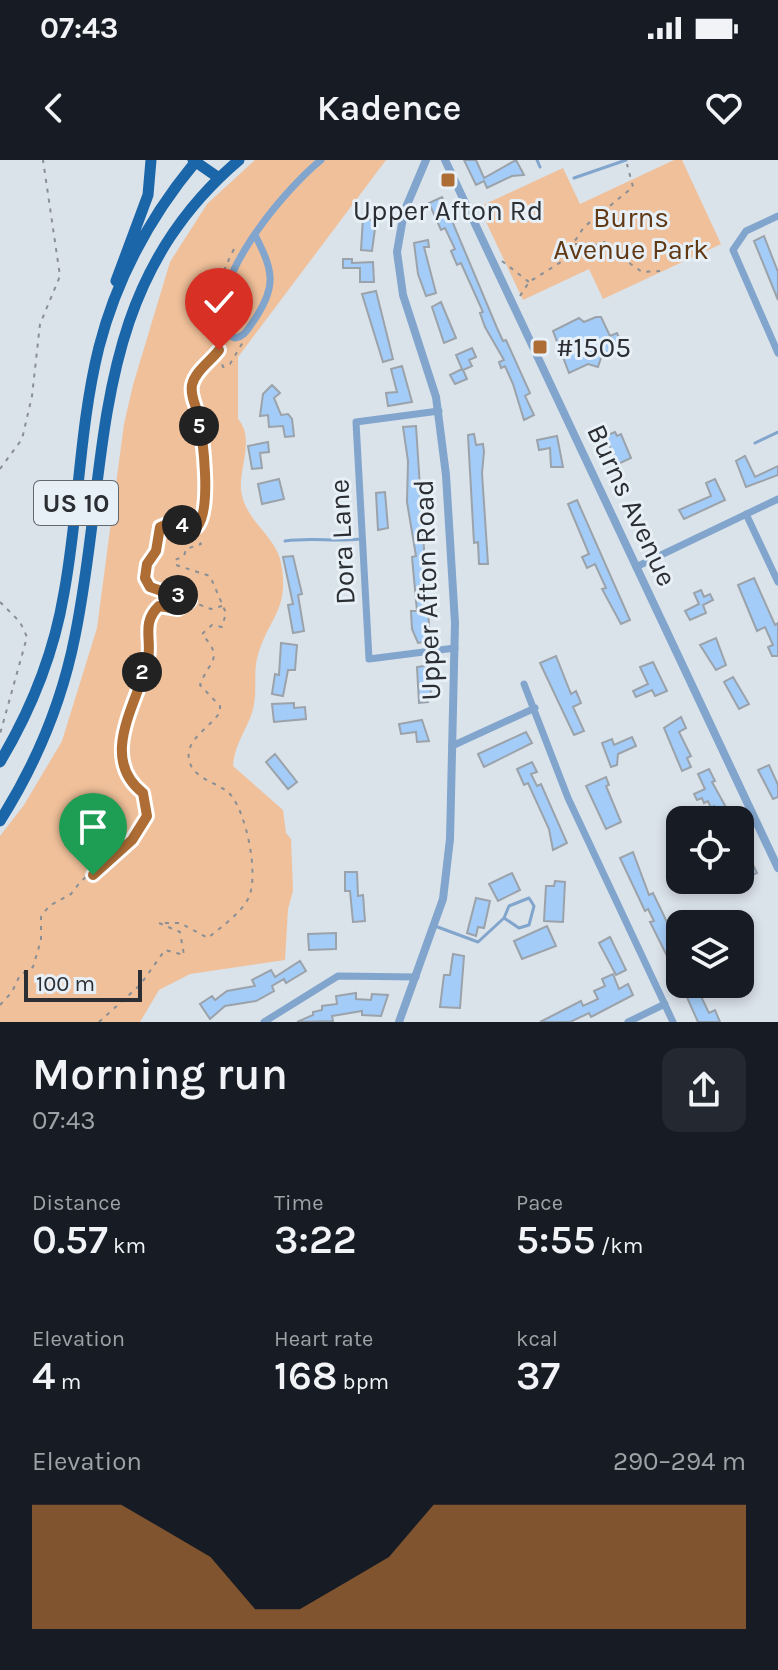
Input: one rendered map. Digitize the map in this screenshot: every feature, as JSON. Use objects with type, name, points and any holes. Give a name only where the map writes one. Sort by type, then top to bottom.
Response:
[{"type":"highway","points":[[109,314],[119,266],[148,195],[151,160]]},
{"type":"highway","points":[[208,160],[219,178]]},
{"type":"highway","name":"US 10","points":[[0,821],[36,756],[68,667],[78,621],[110,383],[125,327],[158,256],[191,209],[239,160]]},
{"type":"highway","points":[[195,161],[219,178]]},
{"type":"highway","name":"US 10","points":[[0,762],[30,705],[59,619],[92,379],[109,314],[142,238],[195,161]]},
{"type":"street","points":[[255,235],[270,274],[269,298],[241,337],[228,335],[223,308],[231,280],[255,235],[290,188],[321,160]]},
{"type":"street","name":"Upper Afton Road","points":[[399,1022],[435,926],[448,866],[452,746],[455,648],[449,517],[439,411],[403,295],[397,252],[404,212],[426,160]]},
{"type":"street","name":"Burns Avenue","points":[[445,160],[778,868]]},
{"type":"street","points":[[778,216],[746,231],[735,243],[735,258],[778,353]]},
{"type":"street","name":"Dora Lane","points":[[439,411],[356,422],[369,659],[455,648]]},
{"type":"street","points":[[636,567],[778,499]]},
{"type":"street","points":[[746,514],[778,580]]},
{"type":"street","points":[[524,684],[568,798],[673,1022]]},
{"type":"street","points":[[452,746],[535,708]]},
{"type":"street","points":[[264,1022],[338,976],[416,977]]},
{"type":"street","points":[[628,1022],[665,1004]]},
{"type":"lane","points":[[537,160],[540,167]]},
{"type":"lane","points":[[574,178],[626,160]]},
{"type":"lane","points":[[755,443],[778,432]]},
{"type":"lane","points":[[285,541],[314,537],[326,543],[364,538]]},
{"type":"lane","points":[[435,926],[478,942],[504,918],[509,906],[520,899],[529,898],[534,906],[529,925],[519,928],[504,918]]},
{"type":"path","points":[[0,469],[22,439],[32,396],[40,324],[60,276],[43,160]]},
{"type":"path","points":[[519,297],[529,282],[550,272],[584,227],[633,187],[626,160]]},
{"type":"path","points":[[604,245],[605,235]]},
{"type":"path","points":[[573,244],[604,245],[642,272],[660,271]]},
{"type":"path","points":[[566,246],[568,251]]},
{"type":"path","points":[[502,261],[529,282]]},
{"type":"path","points":[[215,335],[216,327],[224,326]]},
{"type":"path","points":[[99,1022],[140,985],[165,950],[184,955],[180,932],[159,923],[180,923],[208,938],[248,899],[253,878],[245,827],[231,794],[199,775],[190,759],[193,741],[220,712],[220,706],[200,685],[215,657],[214,649],[202,634],[212,625],[222,627],[226,621],[223,605],[210,576],[176,565],[175,560],[184,556],[186,549],[201,544],[194,536],[179,536],[201,522],[204,513],[206,479],[199,417],[191,393],[193,381],[219,350]]},
{"type":"path","points":[[192,528],[172,522],[160,527],[156,551],[147,564],[145,578],[150,587],[211,609],[223,605]]},
{"type":"path","points":[[0,1005],[12,992],[20,975],[33,967],[41,940],[41,917],[49,906],[71,894],[141,830],[148,806],[128,773],[122,733],[148,658],[148,620],[159,606],[178,609],[190,601]]},
{"type":"path","points":[[0,602],[20,622],[27,637],[0,734]]},
{"type":"green space","points":[[255,160],[386,160],[238,357],[238,419],[246,444],[241,490],[248,511],[278,553],[283,592],[277,613],[262,643],[255,673],[252,712],[233,766],[283,810],[286,833],[291,839],[293,891],[288,909],[285,960],[190,974],[159,990],[140,1022],[0,1022],[0,836],[24,805],[62,741],[97,628],[124,424],[133,385],[170,262],[207,204]]},
{"type":"green space","name":"Burns Avenue Park","points":[[674,160],[682,160],[721,244],[603,299],[589,269],[523,300],[479,207],[563,168],[580,204]]},
{"type":"building","points":[[464,160],[476,160],[484,178],[516,160],[524,175],[512,176],[487,188],[484,181],[476,185]]},
{"type":"building","points":[[442,197],[497,328],[503,341],[506,340],[530,393],[525,396],[534,415],[524,420],[513,384],[505,366],[501,368],[499,362],[504,360],[485,327],[480,313],[483,312],[461,263],[457,265],[451,251],[455,249],[445,228],[441,230],[429,203]]},
{"type":"building","points":[[363,218],[376,221],[372,251],[361,250]]},
{"type":"building","points":[[764,236],[778,272],[778,300],[754,241]]},
{"type":"building","points":[[428,240],[429,247],[424,247],[436,293],[426,296],[418,274],[414,243]]},
{"type":"building","points":[[343,259],[352,259],[352,263],[373,262],[374,282],[360,282],[360,268],[343,268]]},
{"type":"building","points":[[376,291],[393,359],[383,362],[362,294]]},
{"type":"building","points":[[441,302],[456,338],[444,343],[432,307]]},
{"type":"building","points":[[601,317],[610,336],[617,333],[622,345],[602,355],[598,367],[588,364],[569,373],[553,331],[579,318],[584,322]]},
{"type":"building","points":[[472,348],[476,357],[469,360],[472,366],[463,370],[467,379],[455,384],[450,375],[462,369],[456,355]]},
{"type":"building","points":[[402,366],[412,402],[388,406],[386,393],[397,392],[391,369]]},
{"type":"building","points":[[272,385],[280,393],[274,398],[281,415],[288,414],[292,419],[294,436],[285,437],[283,426],[269,427],[268,415],[260,416],[263,394]]},
{"type":"building","points":[[416,426],[430,641],[418,643],[412,629],[411,611],[417,611],[412,557],[416,556],[407,502],[408,461],[403,427]]},
{"type":"building","points":[[615,432],[617,436],[621,434],[631,458],[618,464],[605,436]]},
{"type":"building","points":[[474,434],[476,445],[483,444],[484,452],[482,473],[488,564],[479,564],[478,542],[474,543],[468,435]]},
{"type":"building","points":[[557,436],[563,467],[551,467],[550,448],[539,450],[537,440]]},
{"type":"building","points":[[268,442],[269,452],[260,453],[262,468],[252,469],[248,446]]},
{"type":"building","points":[[745,456],[755,477],[778,466],[778,475],[746,487],[736,461]]},
{"type":"building","points":[[279,479],[284,499],[262,504],[258,484]]},
{"type":"building","points":[[715,479],[725,500],[684,519],[679,510],[711,496],[706,483]]},
{"type":"building","points":[[385,492],[388,528],[378,530],[376,493]]},
{"type":"building","points":[[577,500],[630,620],[621,624],[602,589],[606,588],[595,564],[587,568],[582,557],[589,554],[568,504]]},
{"type":"building","points":[[293,556],[302,594],[298,595],[304,631],[293,633],[288,605],[293,604],[283,557]]},
{"type":"building","points":[[754,578],[775,625],[778,623],[778,656],[772,656],[768,647],[773,645],[765,627],[757,631],[738,585]]},
{"type":"building","points":[[701,590],[704,597],[710,594],[713,600],[703,605],[706,613],[690,620],[685,611],[699,604],[694,593]]},
{"type":"building","points":[[716,638],[726,665],[716,670],[700,645]]},
{"type":"building","points":[[281,643],[297,645],[295,670],[288,670],[283,696],[272,694],[275,674],[279,675]]},
{"type":"building","points":[[556,656],[571,694],[576,691],[581,703],[573,707],[584,731],[574,735],[540,663]]},
{"type":"building","points":[[653,662],[667,691],[655,696],[652,690],[636,697],[633,691],[648,684],[640,667]]},
{"type":"building","points":[[430,665],[431,697],[428,697],[428,702],[419,703],[417,667]]},
{"type":"building","points":[[733,677],[749,704],[739,709],[724,682]]},
{"type":"building","points":[[294,703],[294,708],[305,707],[306,719],[274,722],[272,704]]},
{"type":"building","points":[[681,717],[686,728],[679,732],[691,756],[687,758],[691,767],[682,771],[664,728]]},
{"type":"building","points":[[422,720],[429,741],[417,742],[416,732],[401,734],[399,724]]},
{"type":"building","points":[[526,732],[532,743],[484,767],[478,754]]},
{"type":"building","points":[[632,737],[636,746],[618,754],[617,765],[611,767],[602,743],[612,739],[614,745]]},
{"type":"building","points":[[275,754],[297,782],[288,789],[266,762]]},
{"type":"building","points":[[532,762],[537,772],[531,774],[537,786],[541,784],[567,843],[553,850],[549,829],[528,783],[524,785],[517,769]]},
{"type":"building","points":[[769,765],[778,785],[778,797],[773,799],[758,770]]},
{"type":"building","points":[[709,769],[715,781],[712,782],[725,806],[710,806],[702,798],[697,800],[694,794],[705,789],[698,774]]},
{"type":"building","points":[[606,777],[609,785],[606,786],[621,822],[606,829],[586,786]]},
{"type":"building","points":[[633,852],[649,895],[653,893],[666,920],[666,954],[650,922],[654,921],[648,909],[645,911],[620,858]]},
{"type":"building","points":[[345,872],[357,872],[358,896],[363,895],[365,921],[353,922],[350,891],[345,891]]},
{"type":"building","points":[[512,873],[520,890],[498,901],[489,884]]},
{"type":"building","points":[[555,881],[565,882],[563,922],[544,921],[546,886],[554,886]]},
{"type":"building","points":[[476,898],[490,901],[484,928],[478,927],[476,936],[467,933]]},
{"type":"building","points":[[547,926],[556,946],[522,959],[514,941]]},
{"type":"building","points":[[336,933],[336,949],[309,950],[308,934]]},
{"type":"building","points":[[610,937],[626,970],[616,975],[599,943]]},
{"type":"building","points":[[453,954],[464,956],[460,1008],[440,1007],[444,975],[450,975]]},
{"type":"building","points":[[300,961],[306,971],[286,983],[284,979],[272,986],[274,991],[256,1001],[225,1006],[210,1019],[200,1004],[212,996],[215,1000],[227,991],[255,986],[252,980],[271,970],[275,977]]},
{"type":"building","points":[[613,974],[619,989],[628,984],[633,995],[591,1017],[589,1013],[570,1022],[540,1022],[581,1001],[583,1006],[598,999],[594,991],[605,986],[602,979]]},
{"type":"building","points":[[356,993],[356,999],[371,1000],[372,994],[388,995],[381,1016],[362,1015],[362,1011],[332,1016],[333,1021],[297,1022],[322,1010],[322,1006],[337,1004],[336,996]]},
{"type":"building","points":[[687,998],[702,998],[709,1013],[715,1010],[720,1022],[698,1022]]},
{"type":"place","name":"Upper Afton Rd","points":[[448,180]]},
{"type":"place","name":"#1505","points":[[540,347]]},
{"type":"route","points":[[93,875],[102,868],[106,859],[132,840],[147,816],[148,806],[143,793],[134,786],[128,773],[122,733],[148,658],[148,620],[159,606],[178,609],[190,601],[150,587],[145,578],[147,564],[156,551],[160,527],[172,522],[192,528],[201,522],[206,479],[199,417],[191,393],[193,381],[219,350]]}]
